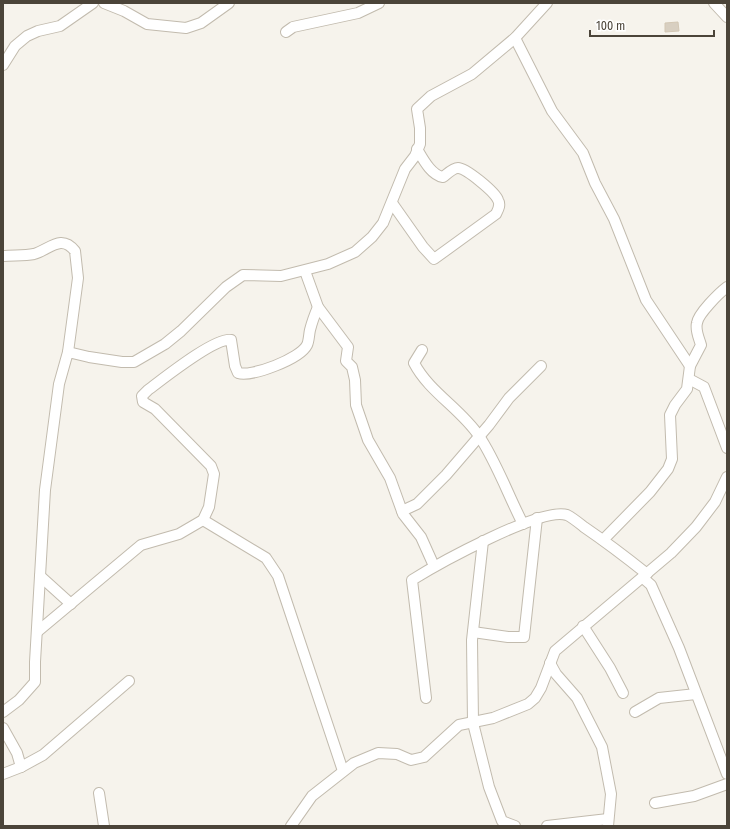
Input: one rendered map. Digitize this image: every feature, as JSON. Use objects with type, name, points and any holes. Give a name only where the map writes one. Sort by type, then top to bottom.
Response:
[{"type":"street","points":[[3,64],[15,46],[27,36],[38,31],[60,26],[93,3]]},
{"type":"street","points":[[104,3],[124,10],[147,24],[186,28],[201,23],[229,3]]},
{"type":"street","points":[[286,32],[293,27],[358,13],[380,3]]},
{"type":"street","points":[[68,352],[89,358],[134,362],[165,344],[181,331],[226,287],[243,275],[281,276],[332,263],[355,252],[372,238],[383,223],[405,169],[418,149],[420,144],[420,128],[417,109],[431,96],[472,74],[515,38],[547,3]]},
{"type":"street","points":[[714,3],[727,17]]},
{"type":"street","points":[[515,38],[552,111],[583,153],[595,182],[617,225],[646,300],[690,366]]},
{"type":"street","points":[[392,203],[423,247],[434,258],[438,257],[496,214],[499,209],[499,201],[494,193],[463,168],[456,168],[442,177],[438,177],[432,172],[418,149]]},
{"type":"street","points":[[3,256],[33,254],[54,244],[67,244],[76,251],[78,278],[68,352],[59,384],[45,490],[37,632],[36,682],[19,700],[3,712]]},
{"type":"street","points":[[305,270],[318,307],[348,347],[346,361],[352,367],[355,380],[356,405],[368,440],[390,478],[402,511],[421,537],[434,566]]},
{"type":"street","points":[[603,540],[650,492],[668,469],[672,459],[670,415],[675,405],[687,389],[690,366],[701,345],[696,328],[698,317],[727,287]]},
{"type":"street","points":[[37,632],[141,545],[179,534],[203,520],[209,507],[214,474],[211,466],[154,409],[143,402],[142,396],[148,390],[211,346],[226,339],[232,340],[235,366],[238,373],[244,375],[268,368],[295,356],[307,345],[312,322],[318,307]]},
{"type":"street","points":[[422,350],[414,363],[421,377],[448,401],[479,436],[523,524]]},
{"type":"street","points":[[402,511],[417,504],[430,491],[479,436],[513,393],[541,366]]},
{"type":"street","points":[[689,379],[704,388],[727,448]]},
{"type":"street","points":[[291,826],[312,796],[343,770],[354,763],[378,753],[397,754],[411,760],[424,757],[459,725],[493,718],[528,704],[535,698],[541,688],[555,651],[583,626],[645,576],[696,527],[716,502],[727,477]]},
{"type":"street","points":[[426,698],[424,669],[412,580],[434,566],[483,541],[537,518],[550,515],[566,515],[603,540],[645,576],[651,585],[662,609],[727,774]]},
{"type":"street","points":[[473,632],[508,637],[524,637],[537,518]]},
{"type":"street","points":[[203,520],[266,558],[278,576],[343,770]]},
{"type":"street","points":[[483,541],[473,632],[473,723],[489,788],[502,820],[515,826]]},
{"type":"street","points":[[40,576],[71,604]]},
{"type":"street","points":[[583,626],[610,668],[623,693]]},
{"type":"street","points":[[547,826],[608,822],[611,794],[602,747],[577,698],[556,674],[550,662]]},
{"type":"street","points":[[3,774],[21,767],[43,755],[129,681]]},
{"type":"street","points":[[635,712],[659,698],[696,694]]},
{"type":"street","points":[[3,728],[17,753],[21,767]]},
{"type":"street","points":[[655,803],[694,796],[727,784]]},
{"type":"street","points":[[99,793],[104,826]]},
{"type":"building","points":[[678,22],[679,31],[665,32],[665,23]]}]
